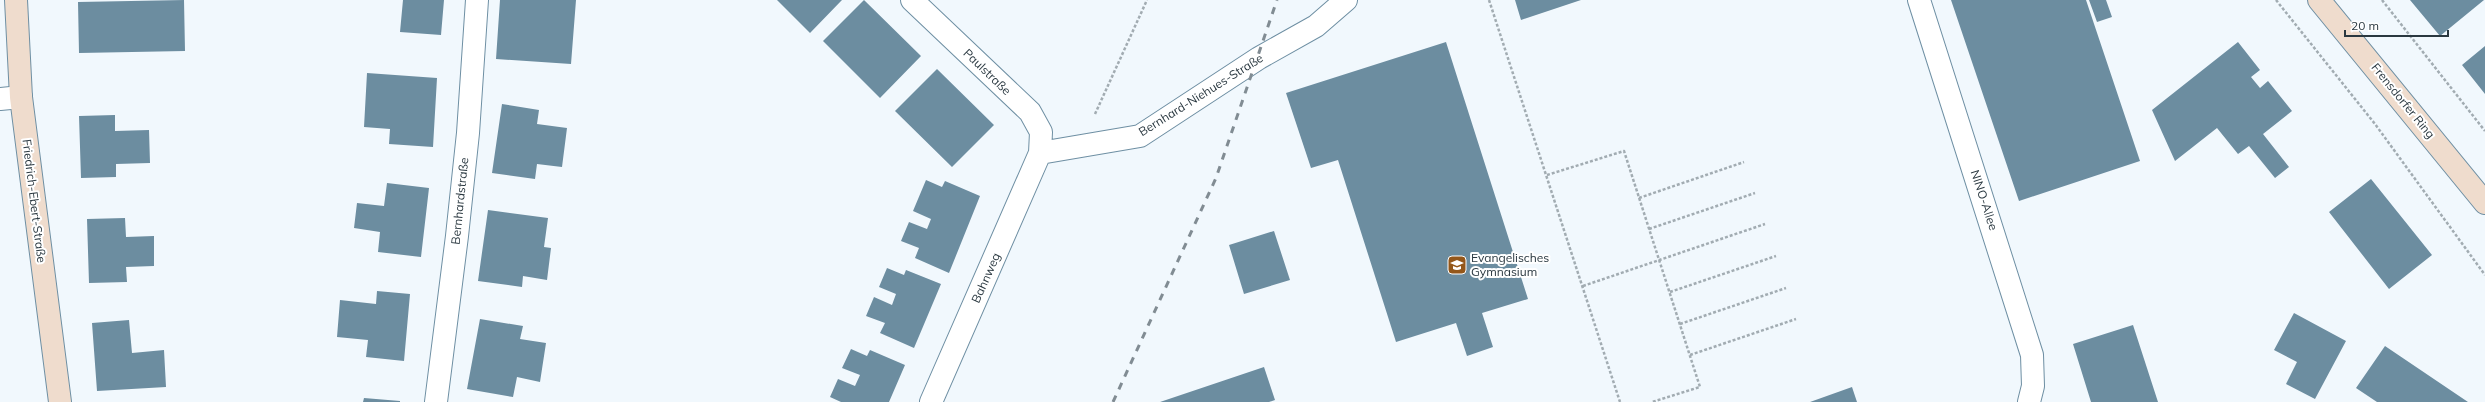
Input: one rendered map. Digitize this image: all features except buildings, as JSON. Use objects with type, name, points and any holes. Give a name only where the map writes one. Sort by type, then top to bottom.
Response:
[{"type":"street","name":"Friedrich-Ebert-Straße","points":[[16,0],[21,97],[60,402]]},
{"type":"street","name":"Bernhardstraße","points":[[436,402],[457,236],[477,0]]},
{"type":"street","name":"Paulstraße","points":[[912,0],[1030,112],[1041,132],[1040,154]]},
{"type":"street","name":"Bernhard-Niehues-Straße","points":[[1040,154],[1140,136],[1259,58],[1316,26],[1346,0]]},
{"type":"street","name":"NINO-Allee","points":[[1919,0],[2032,355],[2032,386],[2030,402]]},
{"type":"street","name":"Frensdorfer Ring","points":[[2319,0],[2485,203]]},
{"type":"street","points":[[0,99],[21,97]]},
{"type":"street","name":"Bahnweg","points":[[931,402],[1040,154]]},
{"type":"path","points":[[1094,144],[1094,113],[1147,0]]},
{"type":"path","points":[[1489,0],[1620,402]]},
{"type":"path","points":[[2276,0],[2375,124],[2485,275]]},
{"type":"path","points":[[2382,0],[2485,131]]},
{"type":"path","points":[[1547,175],[1624,151],[1700,386],[1652,402]]},
{"type":"path","points":[[1639,198],[1744,162]]},
{"type":"path","points":[[1649,229],[1755,193]]},
{"type":"path","points":[[1583,286],[1765,224]]},
{"type":"path","points":[[1670,292],[1776,256]]},
{"type":"path","points":[[1680,324],[1786,288]]},
{"type":"path","points":[[1690,355],[1796,319]]},
{"type":"railway","points":[[1113,402],[1216,178],[1277,0]]},
{"type":"place","name":"Evangelisches Gymnasium","points":[[1457,265]]}]
